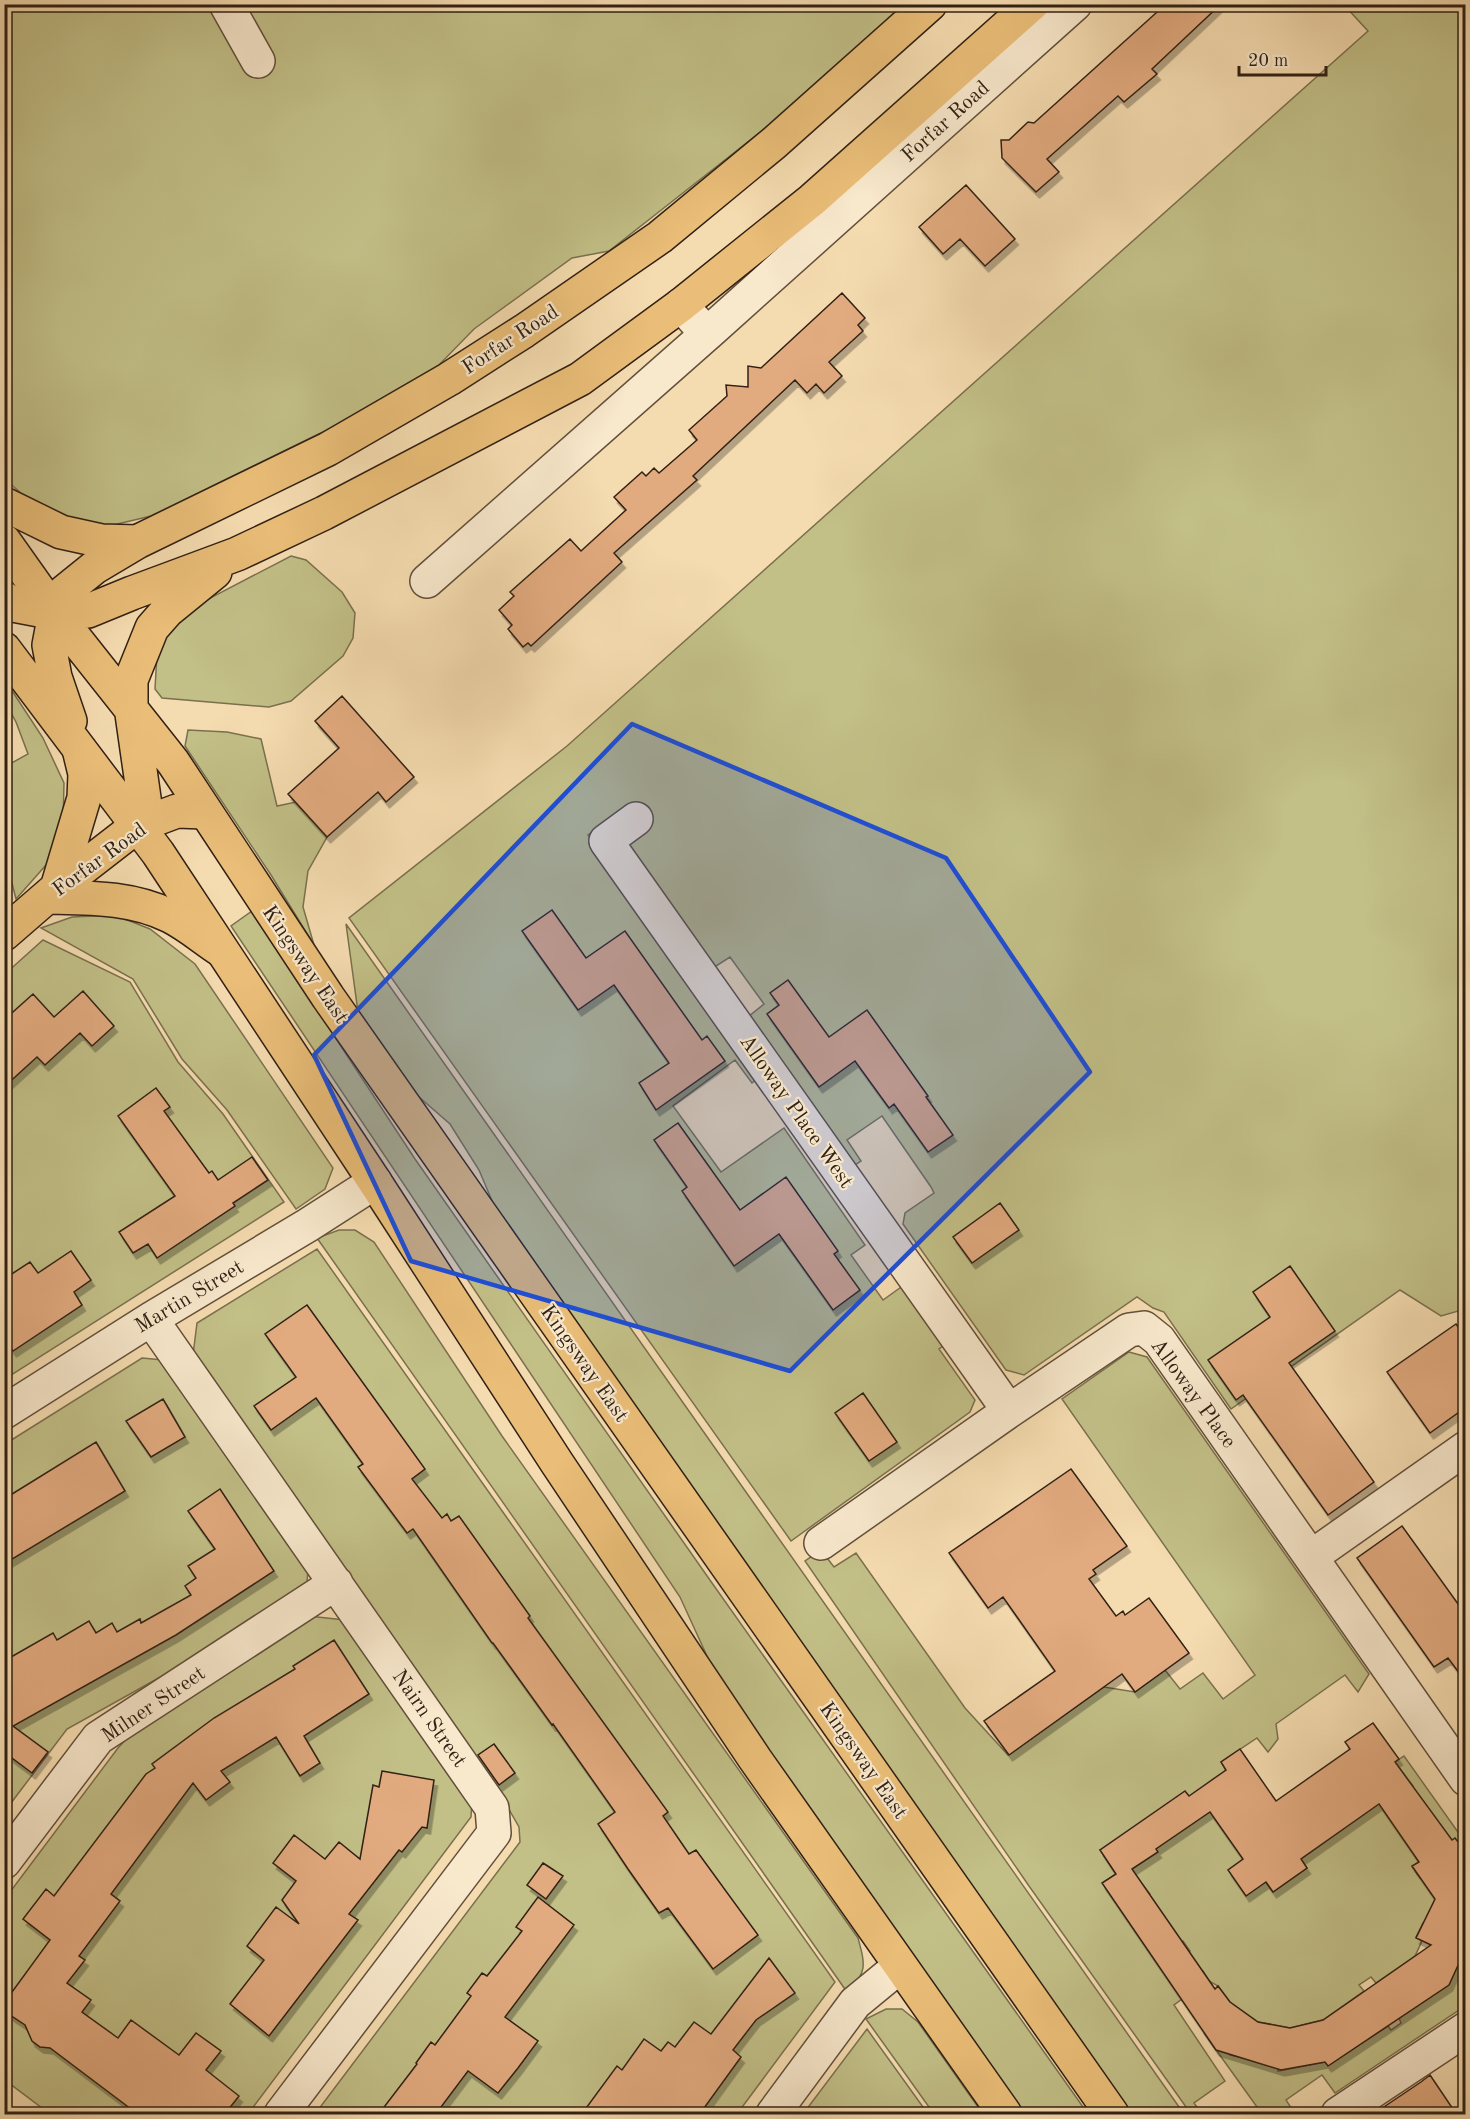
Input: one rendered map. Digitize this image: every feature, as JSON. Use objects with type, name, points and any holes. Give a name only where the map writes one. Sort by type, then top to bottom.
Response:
[{"type":"main road","name":"Forfar Road","points":[[80,749],[55,677],[49,645],[55,613],[64,592],[95,567],[136,542],[328,449],[449,379],[524,332],[660,237],[774,143],[930,4]]},
{"type":"main road","name":"Forfar Road","points":[[4,598],[13,605],[55,613],[88,611],[237,554],[324,513],[580,379],[681,305],[812,200],[1032,4]]},
{"type":"main road","points":[[4,504],[61,532],[102,541],[136,542]]},
{"type":"main road","name":"Kingsway East","points":[[4,541],[55,613],[173,762],[328,998],[1112,2115]]},
{"type":"main road","points":[[137,826],[145,805],[131,707],[131,680],[152,628],[167,611],[237,554]]},
{"type":"main road","points":[[4,649],[158,853],[755,1760],[1005,2115]]},
{"type":"main road","points":[[80,749],[85,774],[84,798],[52,892],[134,902],[171,917],[221,950]]},
{"type":"main road","name":"Forfar Road","points":[[4,934],[52,892],[137,826],[177,811],[205,812]]},
{"type":"street","points":[[226,4],[258,61]]},
{"type":"street","name":"Forfar Road","points":[[427,581],[1075,4]]},
{"type":"street","points":[[681,305],[707,334]]},
{"type":"street","name":"Alloway Place West","points":[[636,819],[606,840],[1009,1411]]},
{"type":"street","name":"Martin Street","points":[[4,1412],[375,1182]]},
{"type":"street","name":"Nairn Street","points":[[151,1319],[492,1808],[494,1833],[281,2115]]},
{"type":"street","name":"Alloway Place","points":[[821,1543],[1129,1330],[1144,1328],[1159,1340],[1466,1779]]},
{"type":"street","points":[[1311,1557],[1466,1448]]},
{"type":"street","name":"Milner Street","points":[[4,1862],[98,1738],[336,1582]]},
{"type":"street","points":[[773,2115],[855,2003],[900,1966]]},
{"type":"street","points":[[1338,2115],[1466,2029]]},
{"type":"highlighted area","points":[[632,724],[946,858],[1090,1072],[790,1371],[411,1261],[314,1055]]},
{"type":"shaded area","points":[[4,5],[904,5],[763,130],[609,251],[572,258],[474,329],[438,366],[331,428],[151,516],[109,526],[64,522],[33,504],[5,479]]},
{"type":"shaded area","points":[[1344,5],[1465,5],[1465,1321],[1458,1311],[1441,1316],[1400,1290],[1231,1409],[1164,1312],[1153,1308],[1137,1297],[1024,1375],[1006,1370],[903,1224],[905,1213],[934,1193],[931,1187],[882,1116],[847,1140],[861,1161],[852,1167],[748,1017],[764,1004],[730,957],[713,968],[625,844],[629,806],[588,835],[758,1078],[752,1083],[735,1060],[673,1106],[721,1172],[784,1128],[865,1245],[851,1255],[883,1300],[904,1285],[946,1344],[939,1349],[975,1400],[970,1412],[791,1541],[349,918],[567,746],[1368,31]]},
{"type":"shaded area","points":[[291,556],[306,560],[342,592],[355,613],[353,638],[343,656],[291,701],[269,707],[162,698],[155,689],[157,653],[171,626],[193,607]]},
{"type":"shaded area","points":[[5,680],[43,738],[64,783],[63,824],[46,865],[16,899],[5,856],[4,759],[8,765],[28,754],[16,722],[5,702]]},
{"type":"shaded area","points":[[188,730],[227,732],[261,739],[277,806],[296,802],[327,837],[308,871],[303,907],[314,945],[271,875],[185,746]]},
{"type":"shaded area","points":[[252,911],[415,1159],[1088,2114],[1024,2114],[718,1680],[680,1597],[231,926]]},
{"type":"shaded area","points":[[115,915],[150,929],[195,964],[333,1168],[325,1189],[296,1209],[227,1110],[182,1059],[133,979],[41,928],[72,917]]},
{"type":"shaded area","points":[[346,924],[1184,2114],[1132,2114],[501,1222],[479,1170],[450,1124],[403,1083],[358,1012]]},
{"type":"shaded area","points":[[43,940],[130,982],[178,1062],[223,1114],[284,1202],[5,1379],[5,974]]},
{"type":"shaded area","points":[[339,1230],[355,1230],[374,1242],[502,1436],[858,1938],[863,1962],[862,1973],[847,1992],[317,1238]]},
{"type":"shaded area","points":[[317,1249],[835,1982],[737,2114],[315,2114],[520,1842],[519,1827],[496,1787],[193,1355],[197,1323]]},
{"type":"shaded area","points":[[1129,1352],[1147,1357],[1369,1674],[1358,1692],[1345,1675],[1276,1724],[1278,1739],[1268,1752],[1257,1738],[1221,1762],[1226,1770],[1261,1876],[1273,1892],[1307,1868],[1301,1859],[1381,1802],[1413,1786],[1395,1762],[1404,1756],[1465,1842],[1465,1861],[1451,1840],[1396,1828],[1419,1862],[1412,1867],[1420,1878],[1437,1889],[1438,1910],[1423,1923],[1416,1937],[1422,1941],[1415,1956],[1376,1983],[1371,1977],[1359,1985],[1364,1991],[1323,2020],[1290,2028],[1258,2022],[1230,2002],[1218,1986],[1209,1981],[1203,1971],[1200,1973],[1187,1954],[1190,1951],[1183,1941],[1180,1943],[1162,1913],[1160,1914],[1147,1896],[1150,1894],[1127,1867],[1157,1852],[1156,1849],[1100,1850],[1116,1874],[1103,1883],[1182,1999],[1174,2005],[1225,2081],[1194,2103],[1202,2114],[1191,2114],[1029,1886],[805,1561],[821,1550],[834,1567],[856,1553],[965,1708],[1008,1755],[1104,1687],[1135,1692],[1165,1670],[1180,1689],[1203,1673],[1223,1699],[1255,1675],[1062,1399]]},
{"type":"shaded area","points":[[142,1358],[163,1360],[308,1570],[307,1582],[173,1670],[67,1729],[5,1811],[5,1444]]},
{"type":"shaded area","points":[[308,1616],[345,1620],[472,1802],[471,1817],[248,2114],[50,2114],[5,2080],[4,1900],[118,1748],[143,1721]]},
{"type":"shaded area","points":[[1461,1958],[1465,1960],[1465,1984],[1460,1988],[1465,1997],[1465,2006],[1335,2093],[1322,2075],[1286,2100],[1295,2114],[1262,2114],[1204,2033],[1231,2051],[1230,2055],[1277,2066],[1278,2071],[1325,2062],[1328,2065],[1388,2026],[1391,2030],[1401,2023],[1399,2018]]},
{"type":"shaded area","points":[[886,2009],[902,2009],[918,2022],[983,2114],[934,2114],[866,2019]]},
{"type":"shaded area","points":[[867,2029],[928,2114],[803,2114]]},
{"type":"building","points":[[1166,4],[1221,4],[1152,69],[1157,74],[1124,102],[1118,96],[1047,159],[1059,172],[1036,192],[1002,158],[1001,140],[1009,140],[1028,122],[1034,123]]},
{"type":"building","points":[[966,185],[1015,239],[985,266],[960,239],[943,254],[919,227]]},
{"type":"building","points":[[842,293],[865,318],[858,325],[863,331],[829,362],[842,376],[824,393],[816,384],[807,393],[795,380],[693,476],[697,480],[614,553],[622,562],[531,646],[528,643],[523,647],[508,629],[512,625],[499,610],[514,596],[510,592],[570,539],[581,551],[626,510],[614,497],[642,472],[646,476],[654,468],[659,473],[697,440],[689,430],[727,396],[726,385],[748,387],[748,366],[761,368]]},
{"type":"building","points":[[342,696],[414,777],[386,802],[378,792],[327,837],[288,794],[339,748],[315,721]]},
{"type":"building","points":[[552,910],[586,958],[625,931],[702,1040],[707,1036],[725,1061],[656,1110],[639,1083],[669,1063],[614,985],[578,1010],[522,931]]},
{"type":"building","points":[[788,980],[829,1037],[867,1010],[953,1135],[928,1152],[894,1104],[889,1108],[855,1061],[819,1087],[767,1014],[779,1005],[770,993]]},
{"type":"building","points":[[83,991],[114,1026],[92,1046],[80,1033],[45,1065],[37,1057],[4,1087],[4,1020],[33,994],[54,1017]]},
{"type":"building","points":[[156,1088],[170,1107],[164,1111],[209,1173],[212,1171],[218,1180],[252,1157],[268,1180],[233,1203],[235,1206],[157,1258],[148,1244],[133,1253],[119,1232],[175,1196],[118,1116]]},
{"type":"building","points":[[678,1123],[740,1210],[786,1177],[838,1251],[834,1254],[860,1290],[833,1310],[779,1234],[734,1266],[682,1191],[687,1187],[654,1140]]},
{"type":"building","points":[[1000,1203],[1019,1230],[972,1263],[953,1237]]},
{"type":"building","points":[[71,1251],[91,1280],[74,1292],[82,1305],[13,1351],[4,1339],[4,1279],[30,1262],[38,1273]]},
{"type":"building","points":[[1290,1266],[1335,1331],[1289,1363],[1374,1482],[1328,1515],[1243,1395],[1236,1400],[1208,1360],[1270,1317],[1253,1292]]},
{"type":"building","points":[[307,1305],[425,1469],[412,1479],[442,1518],[447,1514],[451,1521],[459,1516],[530,1616],[528,1618],[668,1812],[663,1816],[689,1854],[696,1850],[758,1935],[713,1969],[668,1908],[659,1913],[628,1869],[598,1824],[615,1812],[492,1643],[413,1529],[407,1533],[358,1467],[363,1464],[316,1398],[271,1430],[254,1406],[296,1377],[265,1334]]},
{"type":"building","points":[[1456,1324],[1466,1338],[1466,1407],[1430,1433],[1387,1372]]},
{"type":"building","points":[[863,1393],[897,1442],[869,1461],[835,1413]]},
{"type":"building","points":[[163,1399],[185,1437],[151,1457],[126,1421]]},
{"type":"building","points":[[96,1442],[125,1491],[4,1564],[4,1499]]},
{"type":"building","points":[[1071,1469],[1127,1546],[1093,1570],[1096,1574],[1089,1579],[1116,1616],[1123,1611],[1125,1615],[1149,1598],[1189,1653],[1135,1692],[1122,1674],[1009,1755],[984,1721],[1055,1671],[1003,1597],[988,1608],[949,1553]]},
{"type":"building","points":[[220,1489],[274,1571],[176,1635],[13,1726],[48,1752],[32,1773],[4,1752],[4,1661],[53,1633],[57,1640],[89,1621],[96,1633],[112,1623],[117,1632],[140,1619],[141,1623],[191,1595],[185,1586],[196,1578],[188,1566],[215,1549],[188,1511]]},
{"type":"building","points":[[1402,1526],[1466,1615],[1466,1682],[1448,1658],[1434,1667],[1357,1558]]},
{"type":"building","points":[[334,1640],[369,1694],[304,1736],[320,1763],[300,1776],[276,1737],[221,1771],[230,1782],[206,1800],[193,1783],[111,1894],[120,1901],[79,1956],[85,1960],[67,1983],[91,2000],[82,2012],[118,2038],[131,2020],[179,2055],[196,2033],[221,2051],[206,2070],[239,2096],[224,2115],[139,2115],[50,2048],[40,2047],[32,2041],[25,2025],[4,2011],[4,2003],[50,1940],[23,1919],[46,1889],[54,1896],[146,1774],[155,1768],[152,1764],[214,1718],[295,1669],[293,1666]]},
{"type":"building","points":[[1373,1723],[1399,1759],[1395,1762],[1452,1840],[1455,1838],[1466,1852],[1466,1948],[1449,1985],[1328,2066],[1325,2062],[1281,2070],[1216,2050],[1102,1883],[1116,1874],[1100,1850],[1185,1791],[1189,1796],[1226,1770],[1221,1762],[1240,1749],[1276,1801],[1350,1749],[1345,1742]],"holes":[[[1379,1804],[1419,1862],[1412,1866],[1435,1899],[1416,1938],[1431,1945],[1323,2020],[1290,2028],[1258,2022],[1230,2002],[1218,1986],[1215,1989],[1132,1869],[1158,1852],[1156,1849],[1210,1812],[1243,1859],[1228,1870],[1246,1896],[1266,1882],[1273,1892],[1307,1868],[1301,1859]]]},
{"type":"building","points":[[494,1744],[515,1773],[499,1785],[478,1755]]},
{"type":"building","points":[[382,1771],[434,1780],[427,1828],[422,1827],[402,1852],[399,1850],[349,1914],[358,1920],[269,2036],[230,2004],[264,1960],[247,1946],[276,1907],[299,1924],[282,1900],[296,1881],[273,1863],[294,1835],[325,1859],[339,1842],[360,1859],[373,1785],[379,1787]]},
{"type":"building","points":[[543,1863],[563,1876],[546,1899],[527,1885]]},
{"type":"building","points":[[538,1897],[574,1925],[505,2017],[538,2041],[498,2093],[468,2071],[435,2115],[378,2115],[431,2042],[435,2045],[471,1996],[467,1993],[482,1973],[487,1976],[522,1931],[516,1927]]},
{"type":"building","points":[[769,1958],[795,1993],[756,2020],[733,2050],[741,2057],[699,2115],[581,2115],[617,2066],[622,2070],[644,2039],[661,2051],[668,2042],[675,2047],[694,2022],[711,2034]]},
{"type":"building","points":[[1430,2075],[1457,2115],[1372,2115],[1421,2082]]}]
